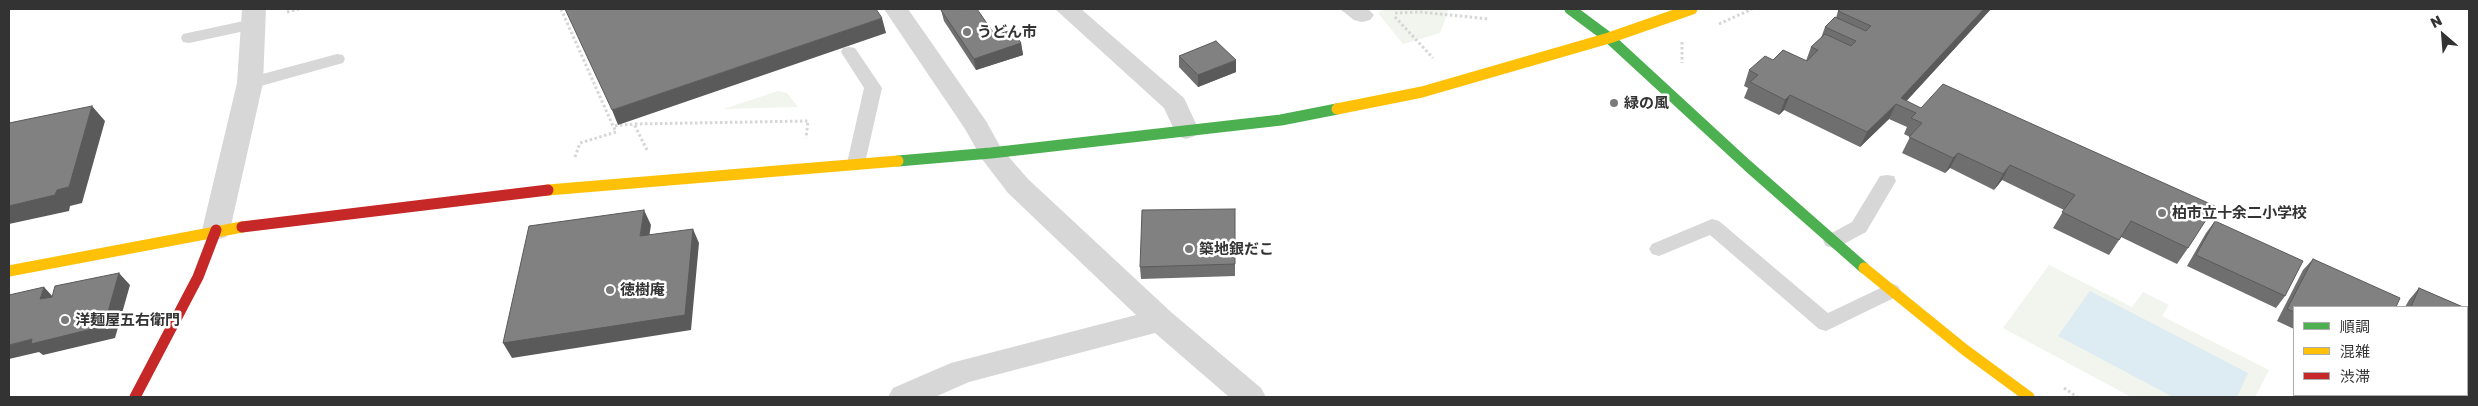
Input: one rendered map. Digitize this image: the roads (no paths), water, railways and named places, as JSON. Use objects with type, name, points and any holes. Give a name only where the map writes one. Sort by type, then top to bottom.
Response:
[{"type":"street","points":[[1067,9],[1175,104],[1186,130]]},
{"type":"street","points":[[1570,9],[1609,38],[1833,241],[1891,290],[2029,397]]},
{"type":"street","points":[[9,271],[216,230],[451,200],[856,163],[992,153],[1281,120],[1422,92],[1609,38],[1692,9]]},
{"type":"street","points":[[902,10],[992,153],[1018,186],[1160,320],[1250,397]]},
{"type":"street","points":[[135,397],[198,276],[216,230],[250,83],[253,16]]},
{"type":"street","points":[[904,397],[962,372],[1160,320]]},
{"type":"lane","points":[[189,38],[253,16]]},
{"type":"lane","points":[[849,52],[873,88],[856,163]]},
{"type":"lane","points":[[250,83],[337,59]]},
{"type":"lane","points":[[1833,241],[1860,227],[1886,181]]},
{"type":"lane","points":[[1659,249],[1712,226],[1826,323],[1891,290]]},
{"type":"place","name":"うどん市","points":[[967,32]]},
{"type":"place","name":"緑の風","points":[[1614,103]]},
{"type":"place","name":"柏市立十余二小学校","points":[[2162,213]]},
{"type":"place","name":"築地銀だこ","points":[[1189,249]]},
{"type":"place","name":"徳樹庵","points":[[610,290]]},
{"type":"place","name":"洋麺屋五右衛門","points":[[65,320]]}]
